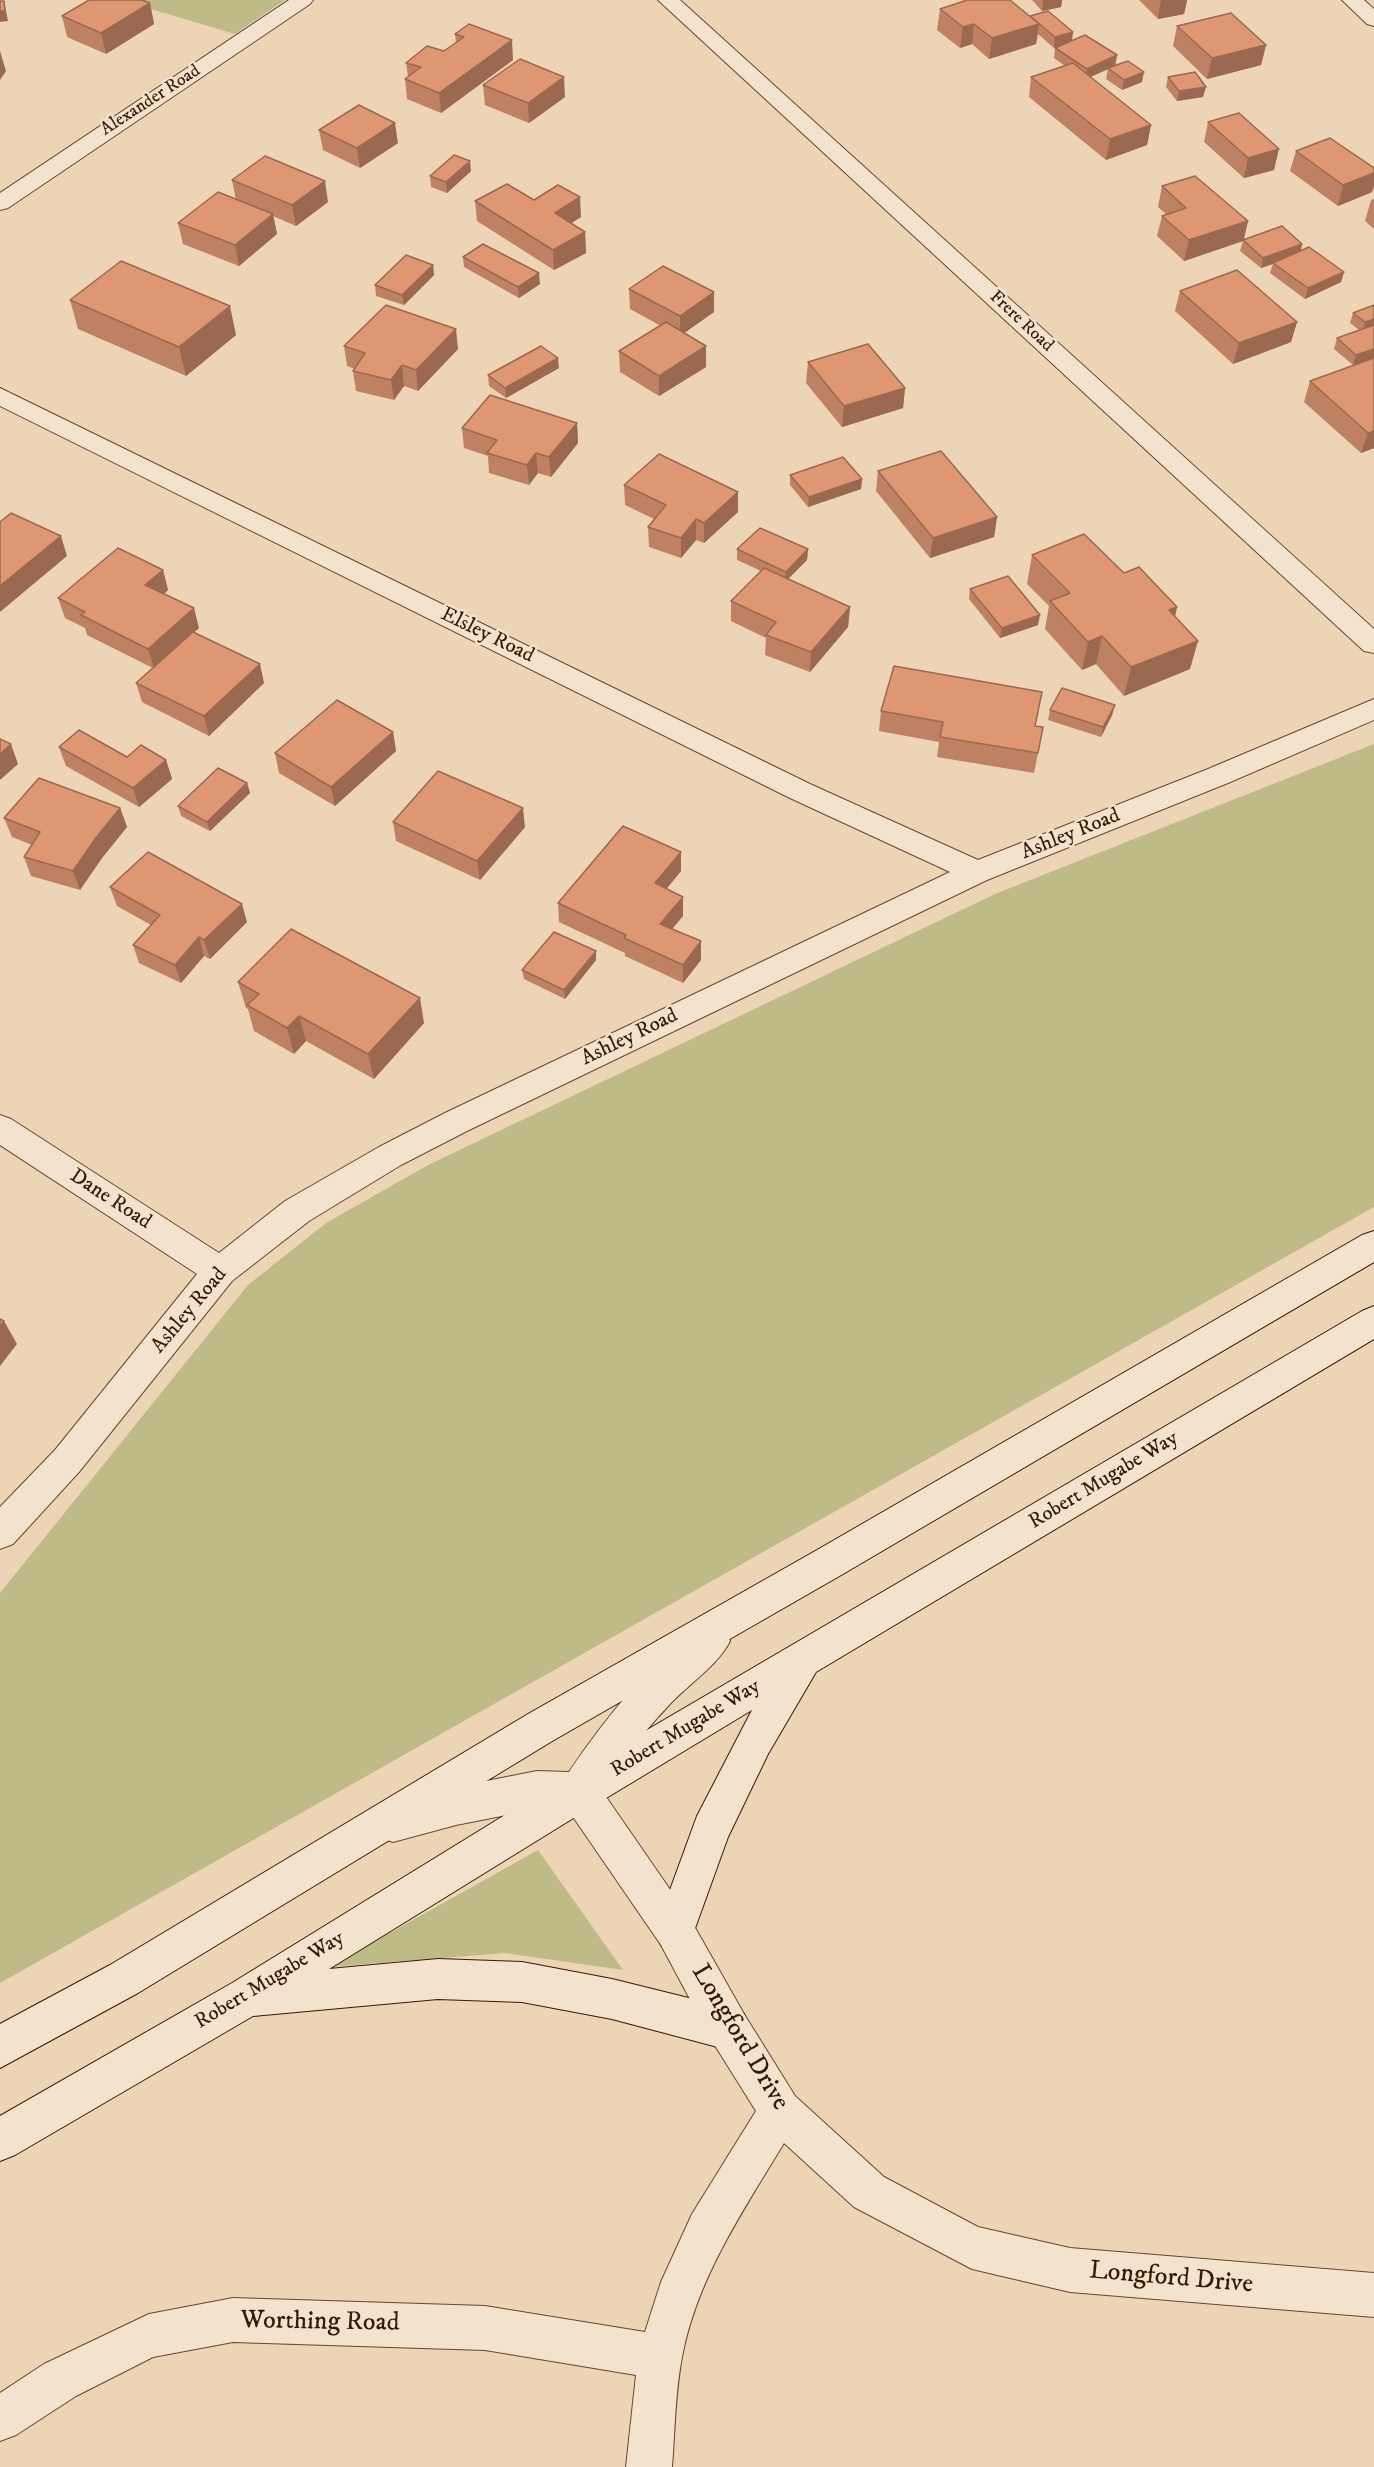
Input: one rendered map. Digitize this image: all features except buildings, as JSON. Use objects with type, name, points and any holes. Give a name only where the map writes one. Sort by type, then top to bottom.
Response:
[{"type":"street","name":"Alexander Road","points":[[0,204],[105,131],[303,0]]},
{"type":"street","name":"Frere Road","points":[[668,0],[1374,644]]},
{"type":"street","points":[[1352,0],[1374,20]]},
{"type":"street","name":"Elsley Road","points":[[0,396],[800,791],[977,872]]},
{"type":"street","name":"Ashley Road","points":[[0,1532],[67,1461],[220,1271],[297,1211],[390,1156],[560,1071],[977,872],[1218,776],[1374,709]]},
{"type":"street","name":"Dane Road","points":[[0,1128],[220,1271]]},
{"type":"street","points":[[0,2047],[124,1979],[541,1727],[756,1605],[1374,1245]]},
{"type":"street","name":"Robert Mugabe Way","points":[[0,2140],[246,1997],[579,1792],[1374,1321]]},
{"type":"street","points":[[372,1828],[456,1806],[537,1790],[579,1792],[601,1758],[635,1714],[682,1665],[756,1605]]},
{"type":"street","points":[[675,1931],[711,1830],[755,1740],[804,1658]]},
{"type":"street","name":"Longford Drive","points":[[579,1792],[675,1931],[729,2029],[780,2111],[869,2193],[972,2247],[1070,2270],[1374,2295]]},
{"type":"street","points":[[246,1997],[438,1979],[522,1982],[612,1999],[729,2029]]},
{"type":"street","points":[[649,2467],[660,2357],[683,2282],[707,2229],[780,2111]]},
{"type":"street","name":"Worthing Road","points":[[0,2419],[60,2380],[149,2336],[233,2320],[485,2328],[660,2357]]},
{"type":"shaded area","points":[[120,0],[285,0],[235,34]]},
{"type":"shaded area","points":[[1374,744],[1374,1207],[0,1983],[0,1593],[248,1285],[326,1223],[428,1165],[995,894]]},
{"type":"shaded area","points":[[538,1850],[623,1970],[505,1953],[329,1967]]}]
